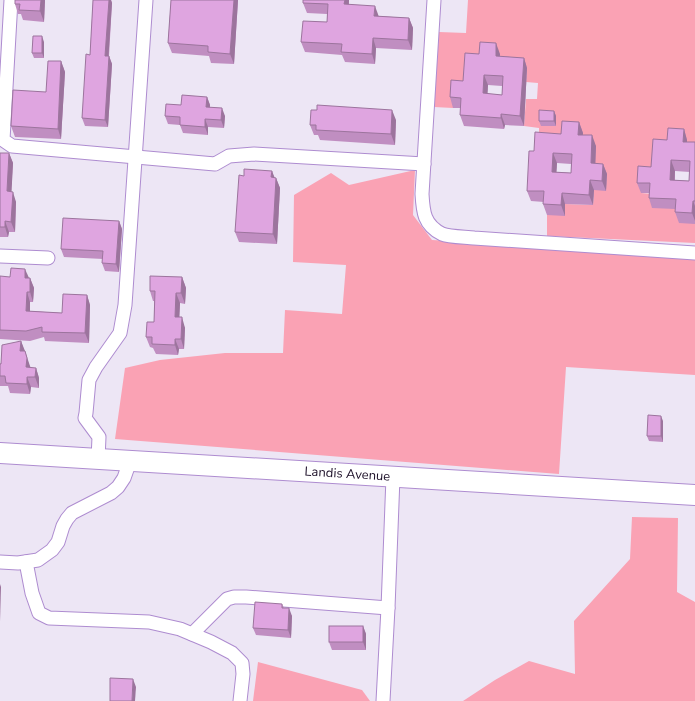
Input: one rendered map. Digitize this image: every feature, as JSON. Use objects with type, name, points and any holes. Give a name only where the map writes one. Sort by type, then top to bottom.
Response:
[{"type":"main road","name":"Landis Avenue","points":[[0,453],[695,495]]},
{"type":"street","points":[[11,0],[5,30],[3,140],[12,146],[215,164],[229,156],[255,154],[424,164]]},
{"type":"street","points":[[98,459],[99,437],[85,418],[89,380],[96,367],[120,333],[124,305],[146,0]]},
{"type":"street","points":[[434,0],[422,194],[424,215],[430,225],[443,234],[474,238],[695,253]]},
{"type":"street","points":[[0,256],[48,258]]},
{"type":"street","points":[[0,562],[18,563],[38,560],[52,550],[58,542],[66,519],[72,513],[110,493],[118,487],[124,478],[130,461]]},
{"type":"street","points":[[383,701],[394,477]]},
{"type":"street","points":[[26,562],[32,593],[39,613],[49,618],[149,622],[180,629],[232,653],[242,663],[243,674],[240,701]]},
{"type":"street","points":[[192,634],[227,599],[234,597],[388,608]]},
{"type":"shaded area","points":[[468,0],[695,0],[695,153],[655,177],[641,193],[653,194],[679,210],[695,224],[695,243],[547,236],[547,215],[565,204],[593,205],[594,190],[607,175],[539,143],[539,128],[524,126],[526,99],[537,99],[538,83],[526,82],[527,68],[467,92],[453,108],[434,107],[439,32],[466,33]]},
{"type":"shaded area","points":[[415,170],[413,215],[432,240],[695,256],[695,375],[566,367],[559,474],[115,439],[125,368],[160,360],[225,353],[283,353],[285,310],[342,314],[346,265],[293,262],[294,195],[331,173],[349,185]]},
{"type":"shaded area","points":[[632,517],[678,518],[677,592],[695,602],[695,701],[463,701],[495,680],[529,661],[575,674],[574,621],[630,559]]},
{"type":"shaded area","points":[[258,662],[362,690],[370,701],[253,701]]},
{"type":"building","points":[[15,0],[41,0],[40,11],[19,10],[20,4],[15,4]]},
{"type":"building","points":[[93,0],[109,0],[105,56],[109,56],[105,120],[82,118],[86,54],[90,55]]},
{"type":"building","points":[[171,0],[234,0],[230,54],[208,52],[208,46],[168,43]]},
{"type":"building","points":[[303,0],[345,0],[344,4],[375,6],[374,16],[409,18],[408,40],[373,38],[372,54],[341,52],[342,44],[301,42],[303,21],[327,22],[328,4],[303,3]]},
{"type":"building","points":[[33,36],[42,36],[42,53],[32,53]]},
{"type":"building","points":[[480,42],[496,43],[496,56],[524,58],[520,116],[501,114],[501,118],[460,115],[461,98],[450,97],[451,80],[463,81],[465,53],[479,54]],"holes":[[[484,75],[503,76],[502,95],[483,93]]]},
{"type":"building","points":[[48,61],[61,61],[58,129],[11,126],[13,90],[46,92]]},
{"type":"building","points":[[182,95],[207,97],[206,107],[222,108],[221,120],[205,119],[205,127],[180,125],[180,117],[165,116],[166,104],[181,105]]},
{"type":"building","points":[[317,105],[392,110],[391,134],[316,130],[316,125],[310,125],[311,110],[317,110]]},
{"type":"building","points":[[539,110],[554,111],[554,121],[539,121]]},
{"type":"building","points":[[562,121],[579,122],[578,135],[592,135],[591,163],[603,164],[602,181],[590,180],[589,195],[562,193],[561,205],[543,204],[544,191],[527,191],[529,151],[534,151],[535,132],[561,134]],"holes":[[[553,153],[572,154],[571,173],[552,172]]]},
{"type":"building","points":[[668,128],[684,129],[683,142],[695,142],[695,201],[693,201],[692,213],[675,212],[676,199],[649,198],[650,183],[637,183],[638,166],[651,167],[653,139],[667,140]],"holes":[[[671,160],[690,161],[689,181],[670,180]]]},
{"type":"building","points":[[0,153],[9,153],[7,191],[13,192],[11,222],[5,221],[5,227],[0,227]]},
{"type":"building","points":[[244,169],[272,171],[271,177],[276,178],[273,234],[235,232],[239,175],[244,176]]},
{"type":"building","points":[[63,218],[119,221],[116,264],[102,263],[103,251],[61,249]]},
{"type":"building","points":[[11,268],[25,269],[25,278],[30,278],[30,292],[27,292],[26,311],[62,313],[63,294],[87,295],[85,333],[42,332],[42,327],[26,331],[0,330],[0,276],[10,277]]},
{"type":"building","points":[[150,276],[182,277],[181,293],[176,293],[175,317],[182,317],[181,339],[175,339],[175,345],[152,344],[152,337],[146,337],[147,322],[154,322],[155,291],[150,291]]},
{"type":"building","points":[[21,341],[20,351],[25,351],[27,358],[26,367],[36,368],[35,377],[27,377],[27,384],[6,383],[5,376],[0,376],[2,345]]},
{"type":"building","points":[[648,415],[661,416],[661,436],[647,436]]},
{"type":"building","points":[[255,602],[282,604],[282,608],[289,608],[288,630],[253,628]]},
{"type":"building","points":[[329,626],[363,626],[363,642],[329,642]]},
{"type":"building","points":[[110,678],[133,679],[132,701],[110,701]]}]
